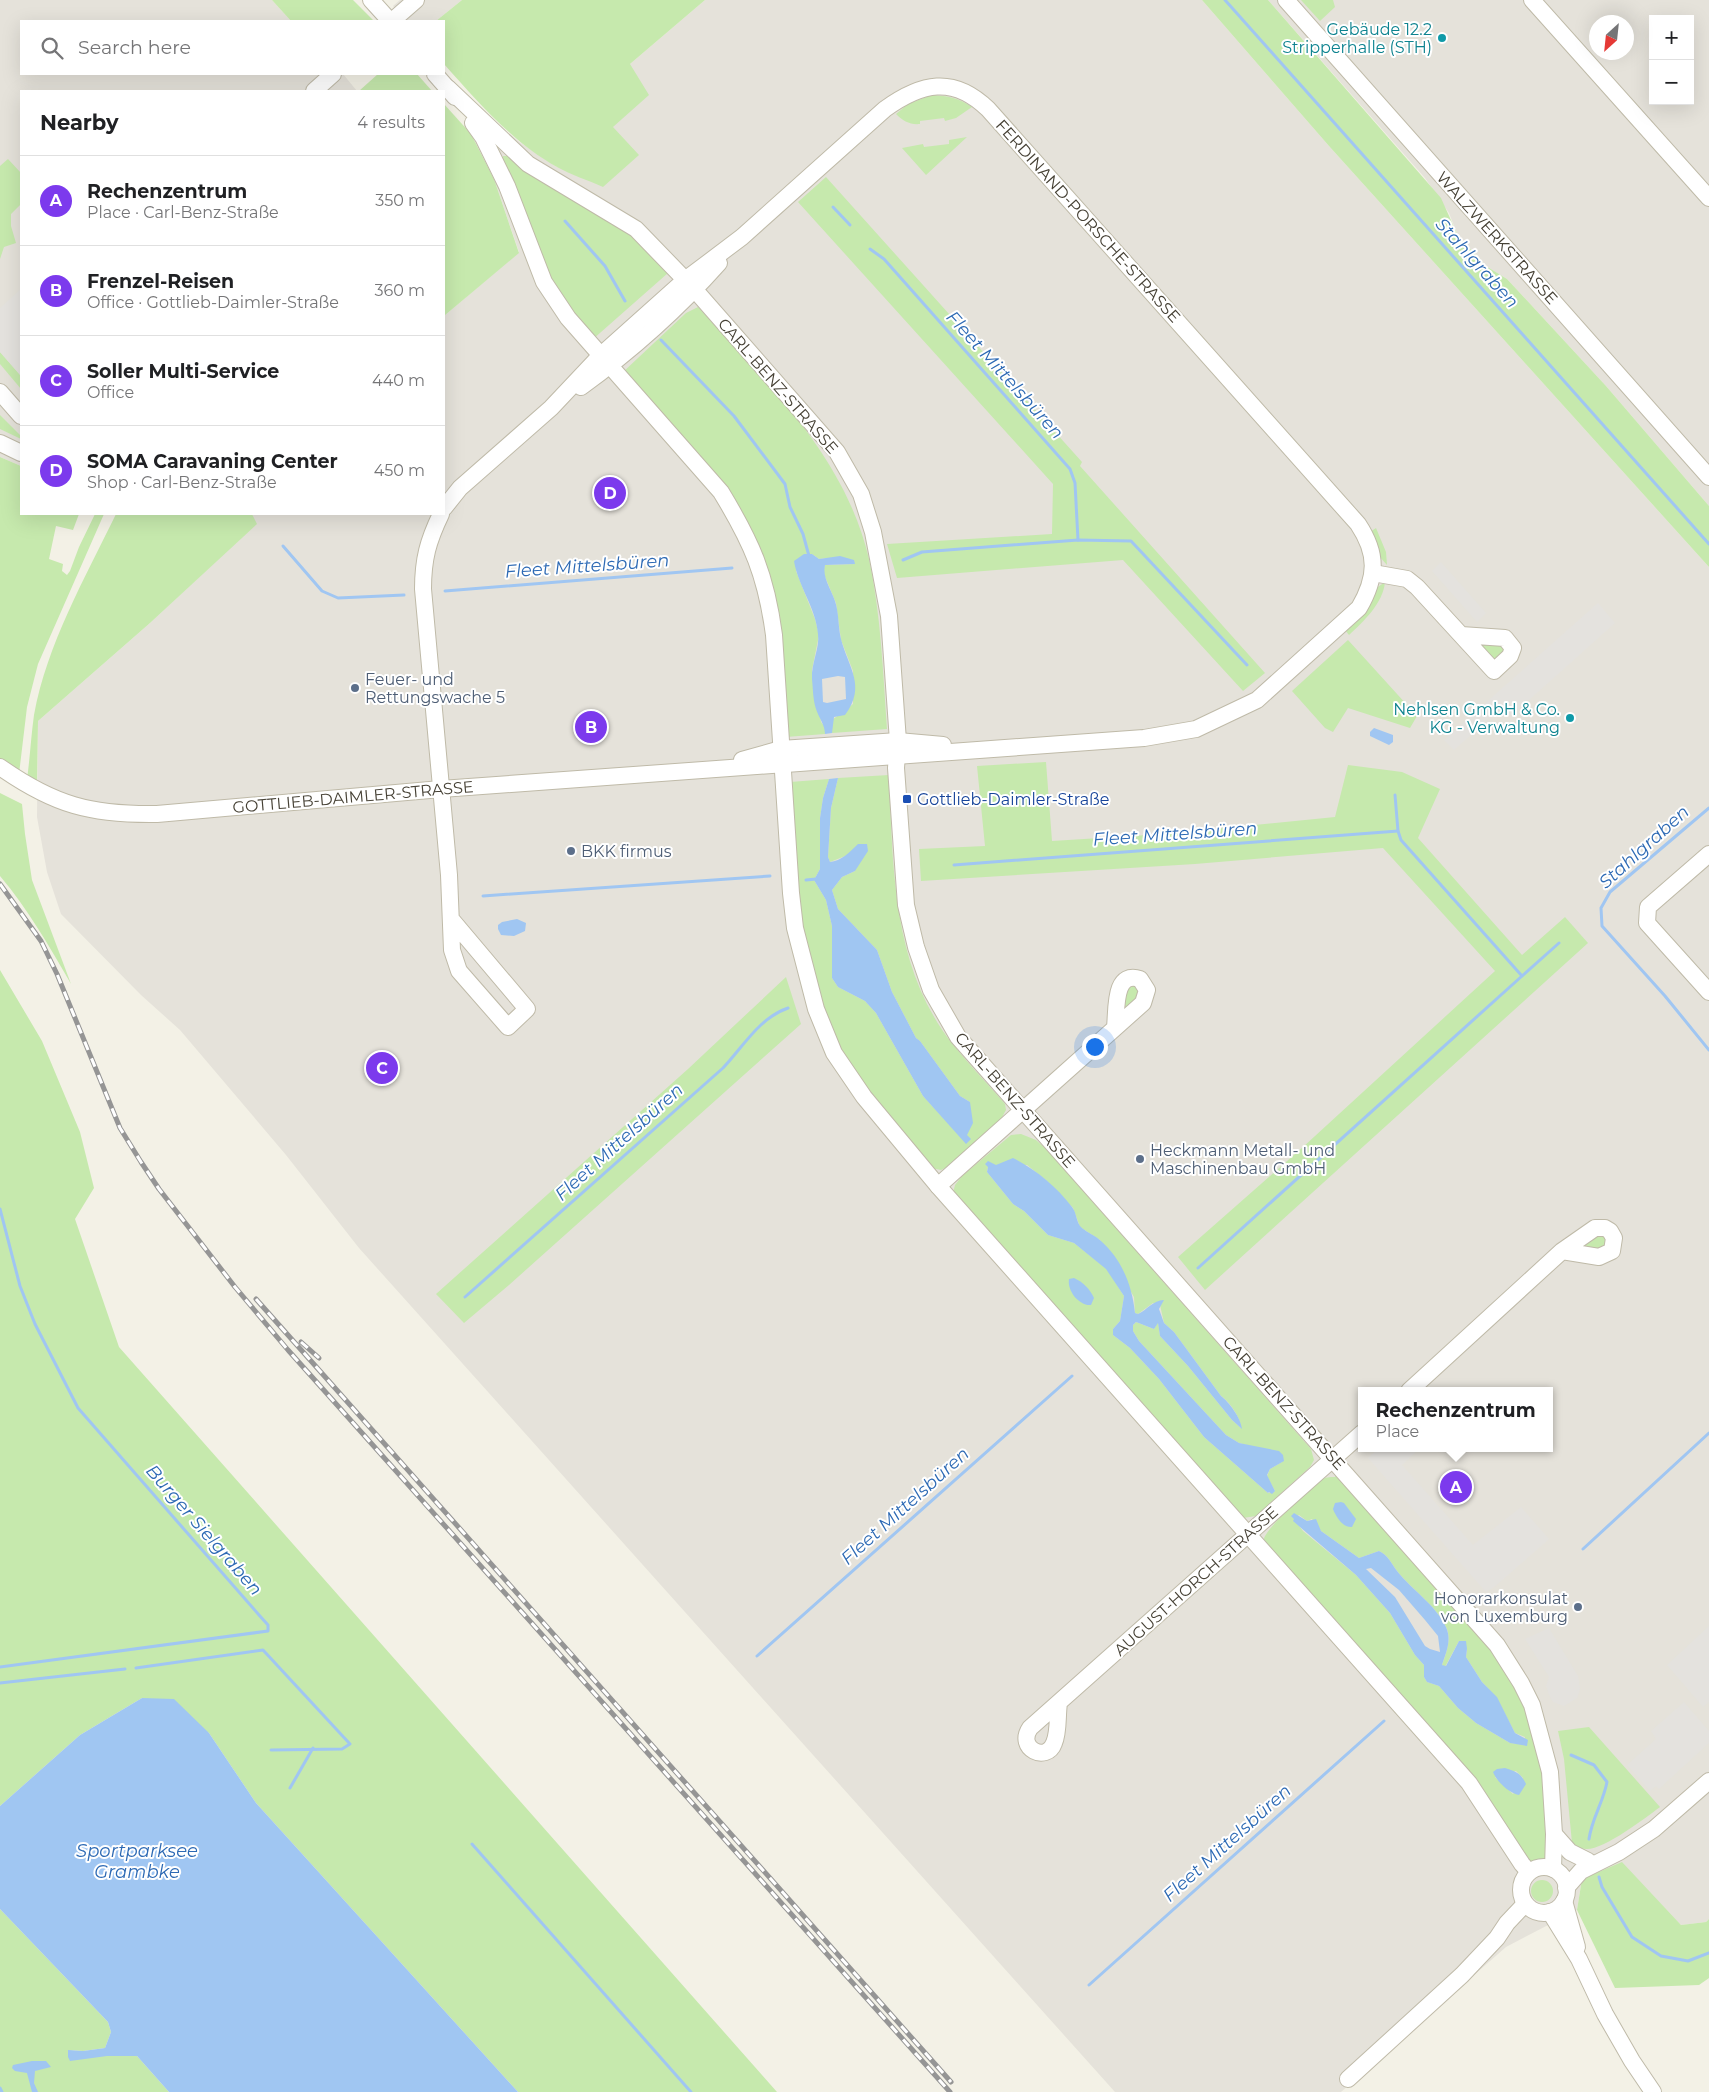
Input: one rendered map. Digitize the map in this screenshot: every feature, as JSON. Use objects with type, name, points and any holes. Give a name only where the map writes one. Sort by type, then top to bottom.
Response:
[{"type":"street","points":[[392,20],[416,0]]},
{"type":"street","name":"WALZWERKSTRASSE","points":[[1286,0],[1709,477]]},
{"type":"street","points":[[1532,0],[1709,198]]},
{"type":"street","points":[[375,4],[390,20]]},
{"type":"street","points":[[315,90],[332,75]]},
{"type":"street","name":"CARL-BENZ-STRASSE","points":[[437,75],[483,136],[507,186],[544,282],[568,318],[721,492],[741,524],[756,556],[769,599],[774,635],[796,928],[816,1009],[834,1053],[864,1097],[938,1186],[1469,1783],[1529,1872]]},
{"type":"street","name":"FERDINAND-PORSCHE-STRASSE","points":[[445,507],[460,488],[605,361],[881,113],[904,96],[925,87],[939,86],[970,94],[988,108],[1358,524],[1367,537],[1371,549],[1373,573]]},
{"type":"street","name":"CARL-BENZ-STRASSE","points":[[448,88],[528,164],[606,209],[636,229],[690,285],[837,452],[860,494],[873,532],[884,583],[889,616],[898,748],[896,768],[906,905],[916,947],[931,990],[958,1037],[1497,1645],[1521,1683],[1532,1705],[1550,1772],[1554,1870]]},
{"type":"street","points":[[0,392],[20,415]]},
{"type":"street","points":[[0,443],[20,453]]},
{"type":"street","points":[[0,454],[20,463]]},
{"type":"street","points":[[441,515],[428,543],[424,561],[423,581],[441,789],[452,950],[456,966],[508,1027],[528,1009],[451,919]]},
{"type":"street","points":[[1373,573],[1407,579],[1418,587],[1461,635]]},
{"type":"street","name":"GOTTLIEB-DAIMLER-STRASSE","points":[[0,766],[24,784],[47,796],[78,807],[119,815],[156,814],[441,789],[716,769],[782,756],[898,748],[974,750],[1144,738],[1196,729],[1257,700],[1359,608],[1367,594],[1373,573]]},
{"type":"street","points":[[1709,854],[1648,907],[1647,923],[1709,992]]},
{"type":"street","points":[[938,1186],[1115,1027]]},
{"type":"street","points":[[1413,1387],[1562,1251]]},
{"type":"street","name":"AUGUST-HORCH-STRASSE","points":[[1059,1704],[1358,1436]]},
{"type":"street","points":[[1631,1845],[1554,1870],[1541,1868],[1529,1872],[1521,1887],[1522,1896],[1530,1908],[1542,1913],[1558,1908],[1581,1870],[1631,1845],[1654,1829],[1709,1781]]},
{"type":"street","points":[[1554,1834],[1570,1852],[1588,1860]]},
{"type":"street","points":[[1554,1870],[1562,1877],[1579,1959]]},
{"type":"street","points":[[1348,2079],[1462,1975],[1498,1938],[1506,1923],[1530,1908]]},
{"type":"street","points":[[1550,1912],[1579,1959],[1605,2014],[1653,2092]]},
{"type":"shaded area","points":[[0,0],[272,0],[290,20],[20,20],[20,75],[344,75],[356,90],[20,90],[20,466],[0,457]]},
{"type":"shaded area","points":[[400,0],[462,0],[437,20],[405,20],[393,6]]},
{"type":"shaded area","points":[[705,0],[1202,0],[1329,146],[1709,567],[1709,1919],[1706,1922],[1681,1925],[1622,1863],[1582,1879],[1577,1910],[1506,1947],[1341,2092],[1115,2092],[359,1248],[286,1155],[180,1030],[141,995],[61,914],[47,872],[37,817],[38,721],[150,623],[256,524],[252,515],[445,515],[445,315],[519,252],[494,179],[485,161],[510,134],[557,167],[613,126],[630,64]]},
{"type":"shaded area","points":[[1268,0],[1709,0],[1709,506],[1606,386],[1507,279],[1486,266],[1458,236],[1449,213],[1425,178]]},
{"type":"shaded area","points":[[20,290],[20,375],[0,352],[0,308]]},
{"type":"shaded area","points":[[1441,562],[1486,613],[1477,622],[1432,571]]},
{"type":"shaded area","points":[[1598,603],[1615,623],[1511,716],[1502,707],[1454,750],[1444,740]]},
{"type":"shaded area","points":[[1375,1452],[1416,1452],[1402,1465],[1473,1545],[1521,1507],[1549,1539],[1486,1592],[1368,1458]]},
{"type":"shaded area","points":[[1709,1626],[1709,1702],[1703,1707],[1667,1665]]},
{"type":"shaded area","points":[[1549,1628],[1578,1676],[1580,1689],[1577,1698],[1564,1706],[1553,1702],[1550,1697],[1546,1686],[1549,1677],[1525,1639]]},
{"type":"shaded area","points":[[1684,1702],[1709,1731],[1709,1743],[1659,1789],[1656,1786],[1650,1791],[1627,1765],[1656,1739],[1651,1731]]},
{"type":"green space","points":[[272,0],[353,0],[373,20],[290,20]]},
{"type":"green space","points":[[462,0],[705,0],[630,64],[649,95],[613,127],[639,155],[603,187],[562,170],[541,157],[525,146],[496,120],[445,65],[445,20],[437,20]]},
{"type":"green space","points":[[1202,0],[1268,0],[1441,198],[1458,236],[1486,266],[1507,279],[1606,386],[1709,506],[1709,567],[1329,146]]},
{"type":"green space","points":[[1301,0],[1333,0],[1335,7],[1320,21]]},
{"type":"green space","points":[[377,75],[418,75],[431,90],[360,90]]},
{"type":"green space","points":[[932,95],[963,101],[972,107],[956,118],[945,121],[944,118],[920,121],[920,124],[907,122],[896,114],[908,104]]},
{"type":"green space","points":[[445,105],[471,134],[494,179],[519,253],[445,315]]},
{"type":"green space","points":[[967,137],[926,175],[902,148],[923,144],[924,147],[949,144],[949,140]]},
{"type":"green space","points":[[503,156],[508,156],[548,186],[621,227],[668,273],[592,340],[549,284],[501,161]]},
{"type":"green space","points":[[8,159],[20,172],[20,205],[11,214],[11,226],[16,243],[4,247],[0,259],[0,166]]},
{"type":"green space","points":[[826,177],[1082,462],[1080,466],[1265,673],[1243,691],[1123,560],[897,578],[887,544],[1052,534],[1053,484],[798,202]]},
{"type":"green space","points":[[698,307],[800,422],[842,487],[858,522],[869,559],[876,601],[887,729],[832,733],[832,720],[853,704],[853,671],[841,640],[836,603],[823,572],[825,565],[855,564],[827,558],[819,559],[812,554],[796,571],[815,619],[819,635],[812,670],[821,722],[825,727],[825,734],[786,737],[758,548],[622,373],[686,313]]},
{"type":"green space","points":[[0,352],[20,375],[20,388],[0,364]]},
{"type":"green space","points":[[0,415],[20,435],[20,439],[0,429]]},
{"type":"green space","points":[[0,457],[20,466],[20,515],[79,515],[73,530],[56,526],[49,559],[63,564],[62,571],[67,575],[95,515],[104,515],[38,664],[27,707],[19,774],[0,759]]},
{"type":"green space","points":[[116,515],[252,515],[257,524],[150,623],[38,721],[37,785],[27,779],[34,715],[40,689],[57,637]]},
{"type":"green space","points":[[1376,528],[1386,552],[1387,565],[1379,556],[1370,532]]},
{"type":"green space","points":[[1385,582],[1377,604],[1349,635],[1345,630],[1375,589]]},
{"type":"green space","points":[[1348,640],[1417,716],[1410,728],[1348,708],[1333,732],[1325,728],[1292,691]]},
{"type":"green space","points":[[1483,644],[1500,644],[1504,651],[1498,660],[1493,659],[1482,647]]},
{"type":"green space","points":[[1046,762],[1052,841],[1164,834],[1335,817],[1348,765],[1402,772],[1440,789],[1418,838],[1522,955],[1565,917],[1588,943],[1205,1290],[1178,1257],[1303,1147],[1495,971],[1383,848],[1195,864],[921,881],[919,849],[985,846],[977,766]]},
{"type":"green space","points":[[889,775],[892,845],[899,914],[917,981],[932,1012],[951,1042],[1005,1104],[1006,1110],[1001,1119],[949,1166],[941,1170],[931,1168],[891,1124],[844,1056],[824,1017],[800,923],[790,782],[829,779],[823,798],[820,818],[820,869],[814,880],[826,900],[832,926],[832,978],[838,987],[865,1001],[876,1013],[923,1096],[966,1143],[970,1102],[960,1096],[916,1038],[892,992],[877,950],[838,909],[832,890],[842,877],[855,871],[859,844],[848,855],[830,862],[828,857],[831,808],[838,778]]},
{"type":"green space","points":[[0,793],[22,804],[32,880],[71,984],[29,915],[0,876]]},
{"type":"green space","points":[[0,970],[42,1041],[80,1132],[94,1188],[75,1219],[119,1347],[777,2092],[518,2092],[256,1803],[209,1733],[142,1698],[80,1735],[0,1806]]},
{"type":"green space","points":[[786,977],[801,1024],[464,1323],[436,1294],[688,1069]]},
{"type":"green space","points":[[1129,985],[1137,987],[1140,994],[1128,1007],[1124,1006],[1123,991]]},
{"type":"green space","points":[[1021,1134],[1036,1140],[1046,1149],[1311,1449],[1314,1460],[1310,1467],[1256,1516],[1243,1518],[953,1193],[955,1185],[962,1176],[1011,1135]],"holes":[[[996,1165],[1027,1165],[1048,1182],[1073,1208],[1080,1227],[1100,1240],[1134,1297],[1135,1313],[1138,1314],[1153,1303],[1160,1305],[1164,1323],[1174,1332],[1221,1396],[1231,1406],[1239,1419],[1241,1428],[1160,1336],[1158,1322],[1154,1329],[1136,1322],[1133,1325],[1133,1331],[1139,1341],[1226,1435],[1239,1443],[1254,1447],[1282,1462],[1270,1469],[1267,1476],[1275,1491],[1268,1493],[1204,1437],[1159,1379],[1130,1348],[1113,1335],[1113,1329],[1120,1321],[1124,1296],[1107,1269],[1074,1243],[1048,1235],[1024,1211],[1013,1204],[987,1172],[988,1167]]]},
{"type":"green space","points":[[1594,1235],[1604,1236],[1607,1244],[1602,1250],[1584,1247]]},
{"type":"green space","points":[[1336,1475],[1491,1647],[1524,1704],[1535,1736],[1542,1774],[1548,1862],[1538,1861],[1530,1863],[1261,1540],[1264,1539],[1280,1517],[1310,1490],[1323,1479],[1335,1477]],"holes":[[[1299,1515],[1307,1521],[1312,1519],[1321,1531],[1359,1558],[1379,1551],[1387,1557],[1403,1578],[1442,1619],[1448,1632],[1447,1651],[1442,1665],[1445,1667],[1459,1641],[1467,1649],[1466,1657],[1482,1682],[1496,1697],[1515,1733],[1525,1737],[1523,1744],[1510,1743],[1476,1723],[1458,1708],[1439,1686],[1427,1682],[1424,1677],[1424,1665],[1415,1655],[1390,1613],[1356,1575],[1303,1531],[1294,1519]],[[1516,1771],[1523,1778],[1513,1794],[1495,1777]]]},
{"type":"green space","points":[[1589,1727],[1660,1807],[1613,1839],[1594,1848],[1586,1849],[1572,1843],[1564,1759],[1558,1731]]},
{"type":"green space","points":[[1622,1862],[1681,1925],[1706,1922],[1709,1919],[1709,1978],[1699,1985],[1615,1988],[1577,1910],[1582,1879]]},
{"type":"green space","points":[[1538,1880],[1546,1880],[1553,1887],[1553,1895],[1546,1902],[1538,1902],[1531,1895],[1531,1887]]},
{"type":"green space","points":[[0,1909],[108,2022],[111,2032],[105,2048],[83,2051],[68,2050],[107,2056],[137,2056],[169,2092],[0,2092]]},
{"type":"water","points":[[804,554],[812,554],[819,559],[840,556],[854,560],[855,564],[825,565],[824,570],[836,606],[841,639],[854,677],[855,686],[855,695],[845,715],[834,717],[832,733],[825,734],[815,706],[812,673],[818,645],[817,624],[794,561]],"holes":[[[838,676],[845,677],[846,699],[827,703],[823,702],[822,679]]]},
{"type":"water","points":[[1374,728],[1393,735],[1393,742],[1389,745],[1370,736],[1370,732]]},
{"type":"water","points":[[838,778],[831,808],[828,857],[830,862],[842,858],[858,844],[867,844],[868,851],[855,871],[842,877],[832,890],[838,909],[877,950],[892,992],[916,1038],[960,1096],[970,1102],[973,1123],[967,1135],[971,1139],[966,1144],[923,1096],[876,1013],[865,1001],[838,987],[832,978],[832,926],[826,900],[814,880],[820,869],[820,818],[823,798],[829,779]]},
{"type":"water","points":[[517,919],[526,923],[525,931],[514,936],[501,935],[498,925],[502,922]]},
{"type":"water","points":[[1013,1158],[1029,1167],[1053,1186],[1072,1207],[1080,1226],[1099,1239],[1115,1256],[1125,1274],[1135,1313],[1138,1314],[1160,1300],[1164,1300],[1159,1309],[1164,1323],[1174,1332],[1221,1396],[1231,1406],[1237,1415],[1242,1429],[1232,1420],[1188,1366],[1160,1336],[1158,1323],[1154,1329],[1136,1322],[1133,1325],[1133,1331],[1139,1341],[1226,1435],[1239,1443],[1279,1451],[1283,1455],[1284,1461],[1270,1469],[1267,1475],[1275,1491],[1272,1494],[1268,1493],[1204,1437],[1159,1379],[1130,1348],[1113,1335],[1113,1329],[1120,1321],[1124,1296],[1106,1269],[1074,1243],[1048,1235],[1024,1211],[1013,1204],[987,1172],[988,1167],[985,1164],[988,1161],[996,1165]]},
{"type":"water","points":[[1074,1278],[1083,1284],[1094,1298],[1091,1305],[1082,1303],[1072,1293],[1069,1279]]},
{"type":"water","points":[[1335,1503],[1344,1503],[1356,1519],[1352,1527],[1343,1524],[1334,1512]]},
{"type":"water","points":[[1294,1513],[1307,1521],[1316,1519],[1321,1531],[1359,1558],[1379,1551],[1385,1555],[1403,1578],[1442,1619],[1448,1632],[1448,1642],[1442,1665],[1446,1666],[1459,1641],[1466,1641],[1466,1657],[1482,1682],[1497,1697],[1515,1733],[1528,1740],[1527,1746],[1510,1743],[1476,1723],[1458,1708],[1439,1686],[1427,1682],[1424,1677],[1424,1665],[1415,1655],[1390,1613],[1356,1575],[1293,1521],[1294,1519],[1291,1516]],"holes":[[[1371,1568],[1399,1590],[1438,1636],[1440,1652],[1425,1646],[1395,1597],[1366,1569]]]},
{"type":"water","name":"Sportparksee Grambke","points":[[142,1698],[174,1699],[209,1733],[256,1803],[518,2092],[169,2092],[137,2056],[107,2056],[70,2061],[68,2050],[83,2051],[105,2048],[111,2032],[108,2022],[0,1909],[0,1806],[80,1735]]},
{"type":"water","points":[[1505,1768],[1517,1773],[1524,1780],[1526,1784],[1519,1795],[1511,1792],[1497,1780],[1493,1772],[1497,1769]]},
{"type":"water","points":[[32,2061],[46,2061],[51,2067],[35,2071],[34,2083],[38,2092],[32,2092],[27,2073],[15,2071],[12,2068],[13,2065]]},
{"type":"waterway","name":"Stahlgraben","points":[[1225,0],[1709,544]]},
{"type":"waterway","name":"Fleet Mittelsbüren","points":[[833,207],[850,225]]},
{"type":"waterway","name":"Fleet Mittelsbüren","points":[[565,221],[605,266],[625,301]]},
{"type":"waterway","name":"Fleet Mittelsbüren","points":[[870,249],[884,259],[1070,469],[1075,483],[1078,540]]},
{"type":"waterway","name":"Fleet Mittelsbüren","points":[[661,340],[734,416],[785,484],[790,507],[803,534],[809,556]]},
{"type":"waterway","name":"Fleet Mittelsbüren","points":[[903,560],[922,552],[1078,540],[1131,541],[1247,665]]},
{"type":"waterway","name":"Fleet Mittelsbüren","points":[[283,546],[322,591],[338,598],[404,595]]},
{"type":"waterway","name":"Fleet Mittelsbüren","points":[[445,591],[732,568]]},
{"type":"waterway","name":"Fleet Mittelsbüren","points":[[1198,1268],[1522,976],[1401,840],[1398,831],[1395,795]]},
{"type":"waterway","name":"Stahlgraben","points":[[1709,808],[1610,892],[1601,908],[1602,926],[1665,996],[1709,1050]]},
{"type":"waterway","name":"Fleet Mittelsbüren","points":[[954,865],[1398,831]]},
{"type":"waterway","name":"Fleet Mittelsbüren","points":[[483,896],[770,876]]},
{"type":"waterway","name":"Fleet Mittelsbüren","points":[[806,880],[816,879]]},
{"type":"waterway","name":"Fleet Mittelsbüren","points":[[1522,976],[1559,943]]},
{"type":"waterway","name":"Fleet Mittelsbüren","points":[[465,1297],[723,1068],[760,1026],[768,1019],[788,1008]]},
{"type":"waterway","name":"Burger Sielgraben","points":[[0,1209],[20,1286],[35,1324],[78,1408],[268,1625],[268,1631],[0,1667]]},
{"type":"waterway","name":"Fleet Mittelsbüren","points":[[757,1656],[1072,1376]]},
{"type":"waterway","name":"Fleet Mittelsbüren","points":[[1583,1549],[1709,1433]]},
{"type":"waterway","points":[[136,1668],[263,1650],[350,1744],[342,1749],[271,1750]]},
{"type":"waterway","points":[[0,1683],[125,1669]]},
{"type":"waterway","name":"Fleet Mittelsbüren","points":[[1089,1985],[1384,1721]]},
{"type":"waterway","points":[[290,1788],[313,1748]]},
{"type":"waterway","name":"Fleet Mittelsbüren","points":[[1571,1755],[1594,1765],[1607,1782],[1589,1839]]},
{"type":"waterway","points":[[472,1844],[691,2092]]},
{"type":"waterway","name":"Fleet Mittelsbüren","points":[[1599,1877],[1602,1887],[1632,1937],[1661,1956],[1688,1961],[1709,1953]]},
{"type":"waterway","name":"Burger Sielgraben","points":[[0,2088],[2,2092]]},
{"type":"railway","points":[[0,884],[41,941],[57,974],[120,1128],[159,1189],[235,1287],[288,1350],[950,2092]]},
{"type":"railway","points":[[256,1299],[951,2082]]},
{"type":"railway","points":[[301,1342],[319,1358]]},
{"type":"place","name":"Gebäude 12.2 Stripperhalle (STH)","points":[[1442,38]]},
{"type":"place","name":"SOMA Caravaning Center","points":[[610,493]]},
{"type":"place","name":"Feuer- und Rettungswache 5","points":[[355,688]]},
{"type":"place","name":"Nehlsen GmbH & Co. KG - Verwaltung","points":[[1570,718]]},
{"type":"place","name":"Frenzel-Reisen","points":[[591,727]]},
{"type":"place","name":"Gottlieb-Daimler-Straße","points":[[907,799]]},
{"type":"place","name":"BKK firmus","points":[[571,851]]},
{"type":"place","name":"Soller Multi-Service","points":[[382,1068]]},
{"type":"place","name":"Heckmann Metall- und Maschinenbau GmbH","points":[[1140,1159]]},
{"type":"place","name":"Rechenzentrum","points":[[1456,1487]]},
{"type":"place","name":"Honorarkonsulat von Luxemburg","points":[[1578,1607]]}]
